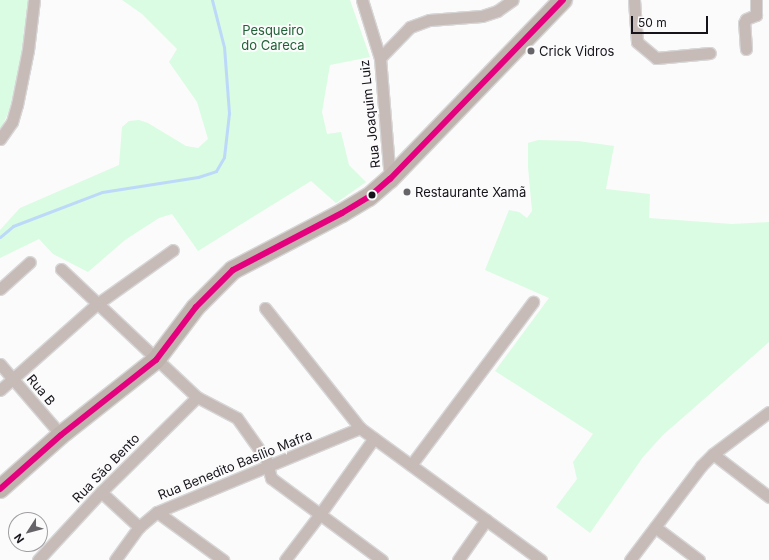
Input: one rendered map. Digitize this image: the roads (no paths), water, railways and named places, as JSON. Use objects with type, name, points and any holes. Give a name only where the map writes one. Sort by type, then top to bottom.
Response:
[{"type":"main road","points":[[0,489],[61,435],[156,360],[196,307],[233,270],[342,213],[369,197],[390,179],[563,0]]},
{"type":"street","points":[[0,139],[12,122],[17,105],[28,50],[34,0]]},
{"type":"street","name":"Rua Joaquim Luiz","points":[[362,0],[380,58],[390,179]]},
{"type":"street","points":[[380,58],[410,28],[429,20],[482,16],[497,11],[514,0]]},
{"type":"street","points":[[634,0],[637,42],[656,58],[710,53]]},
{"type":"street","points":[[746,49],[744,23],[746,19],[756,15],[756,0]]},
{"type":"street","points":[[0,390],[97,304],[173,250]]},
{"type":"street","points":[[0,289],[30,262]]},
{"type":"street","points":[[60,269],[197,397],[237,418],[266,459],[271,478],[382,560]]},
{"type":"street","points":[[411,465],[533,302]]},
{"type":"street","points":[[265,308],[360,428],[541,560]]},
{"type":"street","name":"Rua B","points":[[0,364],[61,435]]},
{"type":"street","name":"Rua São Bento","points":[[38,560],[101,492],[197,397]]},
{"type":"street","points":[[630,560],[701,466],[713,454],[769,412]]},
{"type":"street","name":"Rua Benedito Basílio Mafra","points":[[115,560],[139,527],[157,512],[360,428]]},
{"type":"street","points":[[285,560],[374,438]]},
{"type":"street","points":[[713,454],[769,497]]},
{"type":"street","points":[[101,492],[139,527]]},
{"type":"street","points":[[157,512],[223,560]]},
{"type":"street","points":[[458,560],[486,520]]},
{"type":"street","points":[[655,527],[699,560]]},
{"type":"waterway","points":[[0,237],[13,226],[102,192],[198,177],[216,171],[224,157],[229,113],[224,47],[212,0]]},
{"type":"place","name":"Crick Vidros","points":[[531,51]]},
{"type":"place","name":"Restaurante Xamã","points":[[407,192]]},
{"type":"park label","name":"Pesqueiro do Careca","points":[[273,38]]}]
